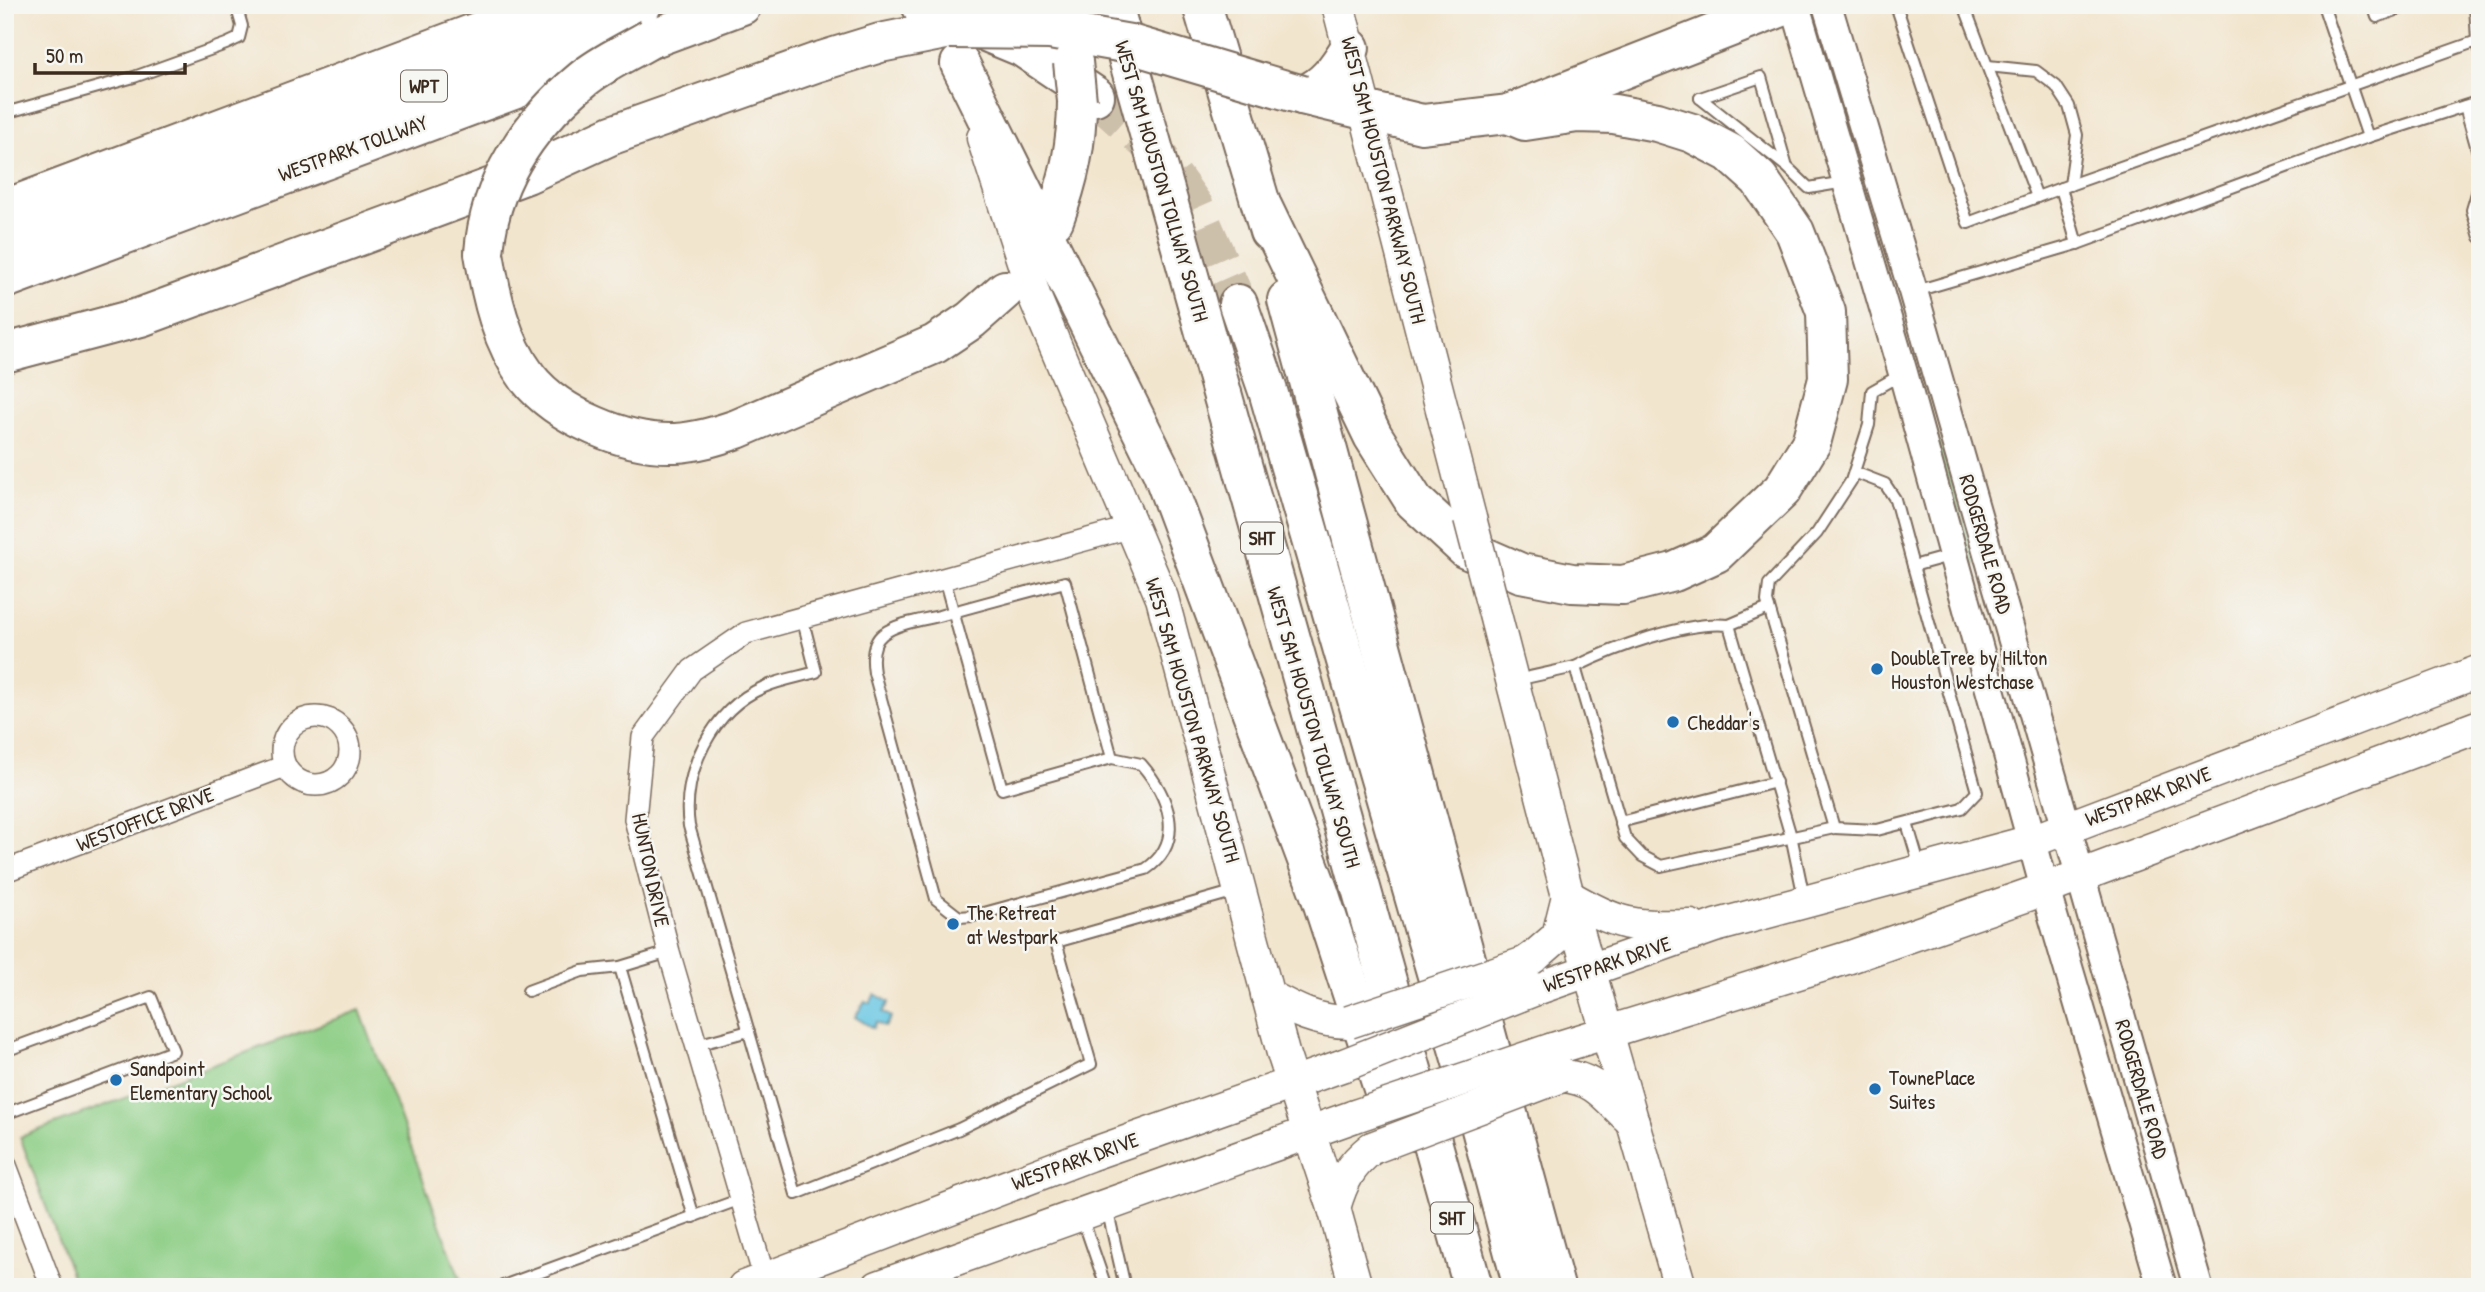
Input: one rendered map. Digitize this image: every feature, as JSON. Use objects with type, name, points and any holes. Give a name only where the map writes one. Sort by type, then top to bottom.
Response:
[{"type":"highway","points":[[5,209],[549,5]]},
{"type":"highway","name":"WESTPARK TOLLWAY","points":[[5,279],[214,182],[646,22],[742,5]]},
{"type":"highway","points":[[1054,220],[1069,180],[1077,131],[1086,98],[1057,5]]},
{"type":"highway","name":"WEST SAM HOUSTON TOLLWAY SOUTH","points":[[1113,5],[1473,1287]]},
{"type":"highway","points":[[1202,5],[1263,208],[1555,1287]]},
{"type":"highway","points":[[5,353],[141,317],[527,174],[612,135],[816,63],[942,31],[1050,30],[1130,44],[1368,113],[1422,124],[1508,114],[1787,5]]},
{"type":"highway","points":[[646,22],[542,117],[504,172],[486,229],[484,253],[489,288],[503,333],[529,379],[566,412],[618,435],[672,443],[706,440],[934,344],[971,320],[1005,290]]},
{"type":"highway","points":[[942,31],[1022,47],[1086,98]]},
{"type":"highway","points":[[942,31],[1162,472],[1319,892],[1390,1110],[1432,1148]]},
{"type":"highway","points":[[1314,96],[1350,48]]},
{"type":"highway","points":[[1263,208],[1373,436],[1414,501],[1466,548],[1521,573],[1572,583],[1623,585],[1674,572],[1716,553],[1782,490],[1811,443],[1828,379],[1826,312],[1795,232],[1759,179],[1730,153],[1692,133],[1657,122],[1614,114],[1577,113],[1525,121],[1508,114]]},
{"type":"highway","name":"WESTPARK TOLLWAY","points":[[5,240],[214,182]]},
{"type":"highway","points":[[1238,304],[1268,391],[1469,1087],[1523,1287]]},
{"type":"main road","name":"WEST SAM HOUSTON PARKWAY SOUTH","points":[[1338,5],[1568,896],[1609,1031],[1680,1287]]},
{"type":"main road","name":"WEST SAM HOUSTON PARKWAY SOUTH","points":[[942,31],[1035,298],[1162,598],[1241,890],[1266,995],[1307,1133],[1334,1208],[1356,1287]]},
{"type":"main road","name":"WESTPARK DRIVE","points":[[758,1284],[1089,1155],[1344,1065],[1536,989],[1715,926],[2032,841],[2480,671]]},
{"type":"main road","points":[[1334,1208],[1341,1182],[1353,1163],[1372,1148],[1558,1063],[1609,1031],[1850,957],[2045,890],[2480,726]]},
{"type":"main road","points":[[1266,995],[1302,1014],[1329,1022],[1349,1022],[1525,962],[1558,936],[1564,922],[1568,896],[1608,919],[1626,925],[1715,926]]},
{"type":"main road","points":[[878,1287],[1355,1116],[1558,1063],[1594,1083],[1633,1122]]},
{"type":"street","name":"RODGERDALE ROAD","points":[[1795,5],[1903,373],[2045,890],[2162,1287]]},
{"type":"street","name":"RODGERDALE ROAD","points":[[1827,5],[1913,291],[2198,1287]]},
{"type":"street","points":[[1881,299],[1913,291]]},
{"type":"street","name":"HUNTON DRIVE","points":[[758,1284],[741,1199],[669,952],[635,819],[643,737],[692,670],[746,633],[1132,527]]},
{"type":"street","name":"WESTOFFICE DRIVE","points":[[5,872],[285,766]]},
{"type":"street","points":[[5,1163],[52,1287]]},
{"type":"street","points":[[2152,1250],[2185,1241]]},
{"type":"lane","points":[[5,113],[134,77],[239,38],[242,26],[237,5]]},
{"type":"lane","points":[[1896,5],[1968,223],[2353,86],[2478,45],[2475,5]]},
{"type":"lane","points":[[1964,5],[2037,197]]},
{"type":"lane","points":[[2323,5],[2353,86],[2368,137]]},
{"type":"lane","points":[[2373,5],[2377,17],[2410,5]]},
{"type":"lane","points":[[1988,66],[2036,71],[2056,86],[2068,106],[2077,135],[2066,187],[2077,244]]},
{"type":"lane","points":[[1786,166],[1760,77],[1700,99],[1786,166],[1809,188],[1847,182]]},
{"type":"lane","points":[[1913,291],[2077,244],[2368,137],[2480,101]]},
{"type":"lane","points":[[2465,106],[2480,160]]},
{"type":"lane","points":[[2480,183],[2472,210],[2480,237]]},
{"type":"lane","points":[[1834,828],[1769,608],[1769,584],[1817,533],[1854,472],[1869,425],[1872,391],[1903,373]]},
{"type":"lane","points":[[1576,667],[1625,838],[1642,856],[1661,866],[1792,840],[1834,828],[1877,830],[1962,808],[1976,792],[1895,499],[1885,484],[1854,472]]},
{"type":"lane","points":[[1913,566],[1953,555]]},
{"type":"lane","points":[[944,578],[953,612],[1002,789],[1112,758],[1141,764],[1166,798],[1168,843],[1161,859],[1146,869],[973,916],[959,917],[936,899],[872,659],[875,643],[881,635],[894,628],[953,612],[1065,582],[1112,758]]},
{"type":"lane","points":[[1513,681],[1576,667],[1606,651],[1709,622],[1729,625],[1769,608]]},
{"type":"lane","points":[[802,617],[816,672],[763,687],[737,704],[717,724],[693,771],[686,806],[689,826],[796,1194],[959,1129],[1091,1064],[1056,942],[1241,890]]},
{"type":"lane","points":[[1729,625],[1792,840],[1805,902]]},
{"type":"lane","points":[[1620,822],[1776,782]]},
{"type":"lane","points":[[1907,822],[1921,871]]},
{"type":"lane","points":[[528,991],[582,971],[620,967],[669,952]]},
{"type":"lane","points":[[620,967],[694,1217]]},
{"type":"lane","points":[[5,1051],[151,997],[173,1052],[5,1114]]},
{"type":"lane","points":[[696,1045],[749,1031]]},
{"type":"lane","points":[[499,1287],[741,1199]]},
{"type":"lane","points":[[1094,1210],[1106,1287]]},
{"type":"lane","points":[[1094,1210],[1125,1287]]},
{"type":"green space","points":[[1926,400],[1977,564],[1969,566],[1919,401]]},
{"type":"green space","points":[[360,1010],[463,1287],[76,1287],[20,1137]]},
{"type":"water","points":[[875,994],[889,1002],[883,1012],[891,1017],[885,1027],[876,1022],[873,1028],[855,1017],[865,1001],[870,1003]]},
{"type":"tunnel","points":[[1095,96],[1152,147],[1195,207],[1238,304]]},
{"type":"place","name":"DoubleTree by Hilton Houston Westchase","points":[[1877,669]]},
{"type":"place","name":"Cheddar's","points":[[1673,722]]},
{"type":"place","name":"The Retreat at Westpark","points":[[953,924]]},
{"type":"place","name":"Sandpoint Elementary School","points":[[116,1080]]},
{"type":"place","name":"TownePlace Suites","points":[[1875,1089]]}]
